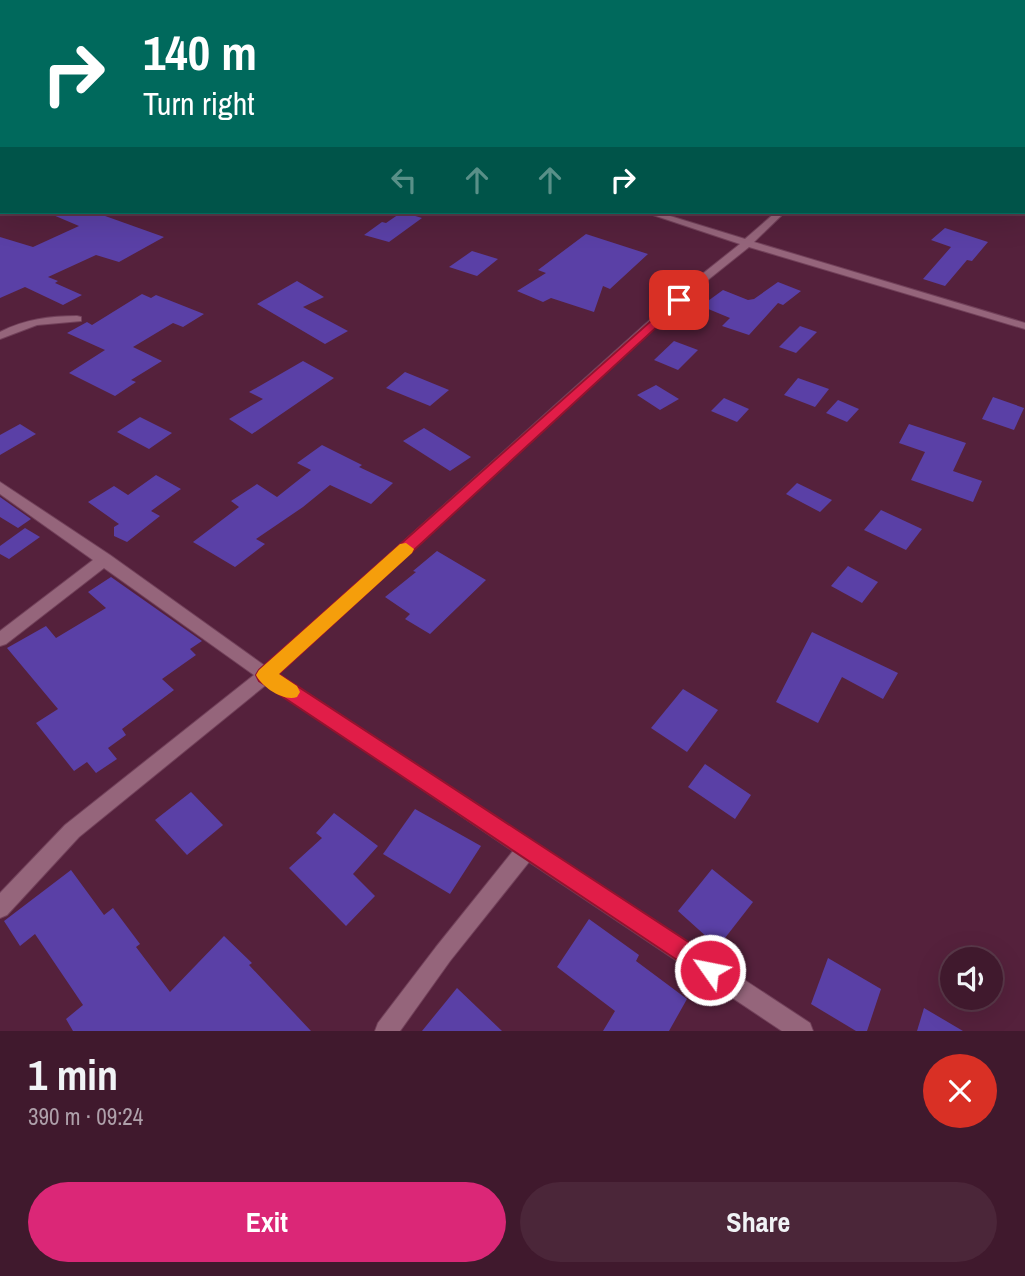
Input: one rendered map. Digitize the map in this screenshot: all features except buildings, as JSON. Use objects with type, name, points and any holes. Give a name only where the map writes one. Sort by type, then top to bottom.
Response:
[{"type":"street","points":[[654,214],[1025,326]]},
{"type":"street","points":[[0,908],[72,831],[266,675],[695,285],[779,214]]},
{"type":"street","points":[[0,336],[21,325],[43,319],[77,319]]},
{"type":"street","points":[[0,487],[266,675],[802,1031]]},
{"type":"street","points":[[0,639],[105,559]]},
{"type":"street","points":[[386,1031],[527,849]]},
{"type":"slow traffic","points":[[290,692],[266,675],[406,549]]},
{"type":"route","points":[[679,300],[266,675],[710,970]]}]
